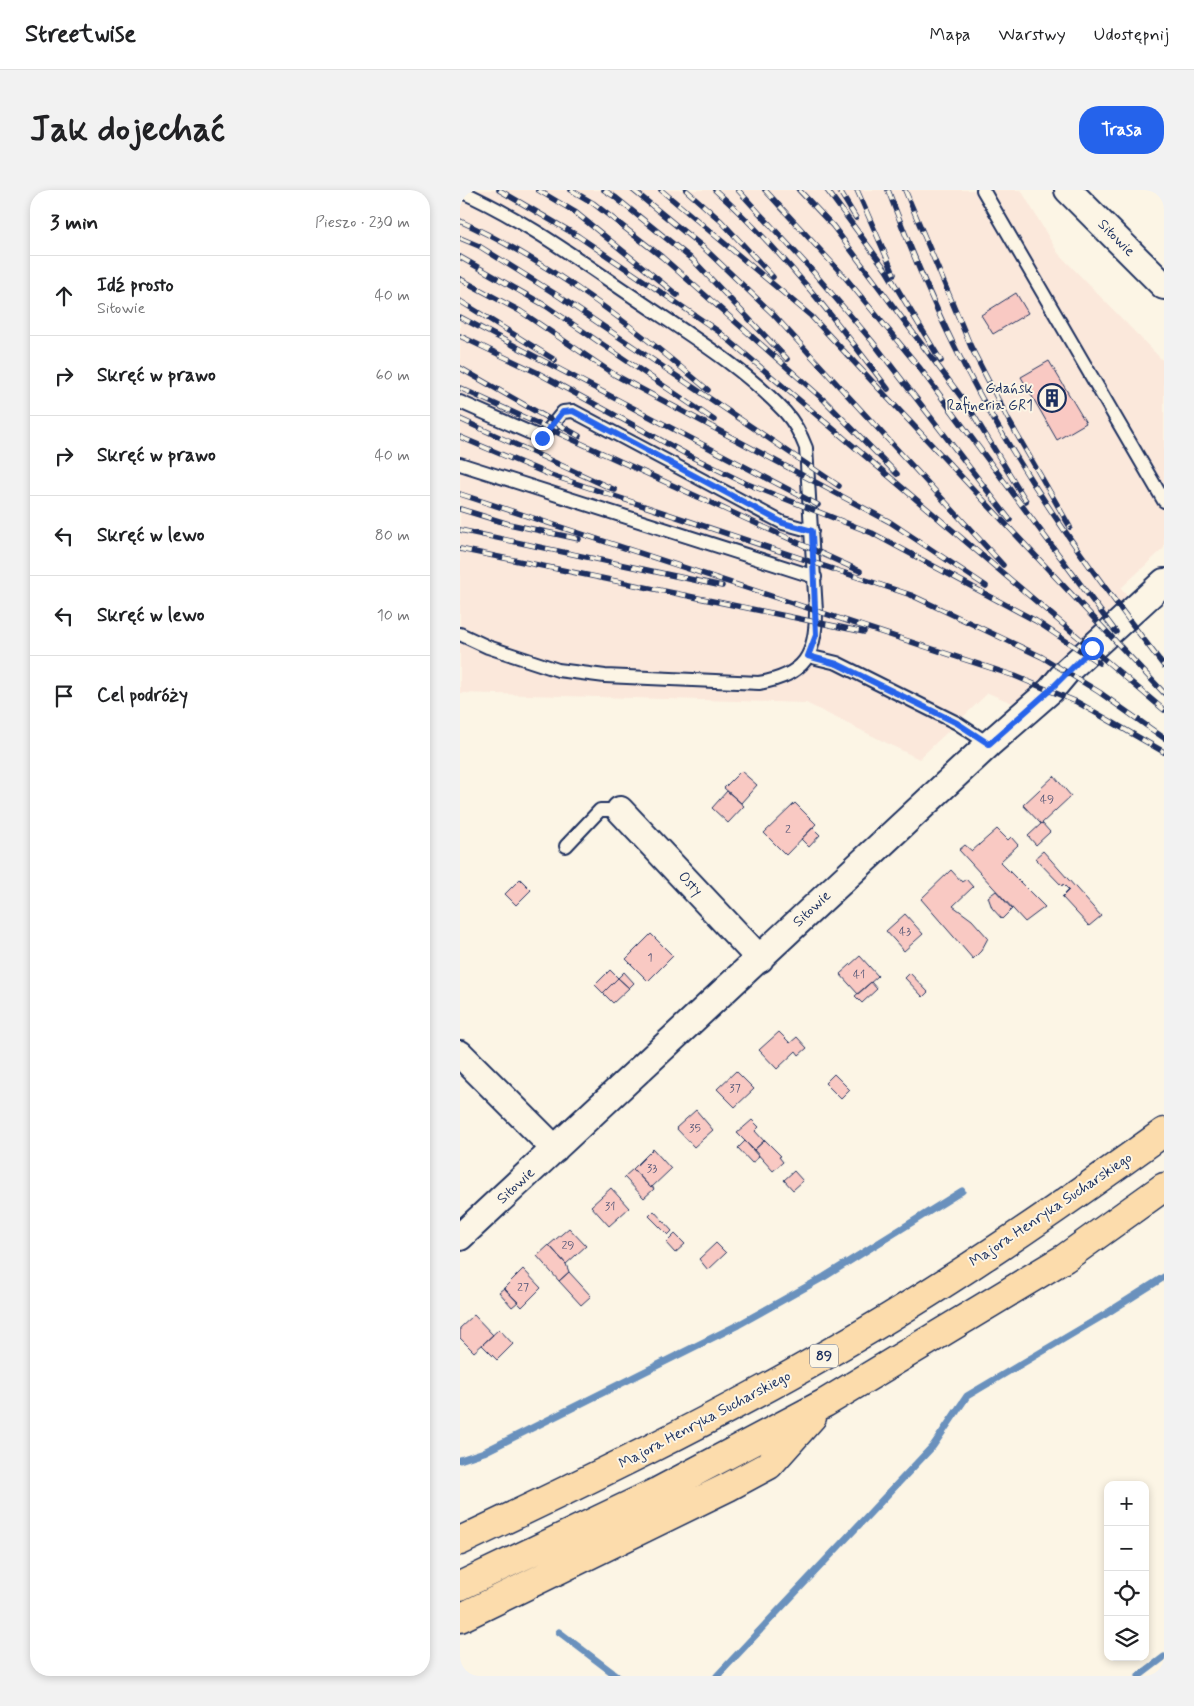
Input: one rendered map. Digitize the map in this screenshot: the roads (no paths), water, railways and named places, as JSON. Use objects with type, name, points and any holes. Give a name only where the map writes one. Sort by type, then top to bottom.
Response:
[{"type":"highway","name":"Majora Henryka Sucharskiego","points":[[460,1541],[618,1467],[831,1352],[1026,1231],[1164,1132]]},
{"type":"highway","points":[[460,1586],[657,1492],[825,1403],[1065,1258],[1164,1187]]},
{"type":"highway","points":[[460,1618],[728,1487],[769,1465],[825,1403]]},
{"type":"street","name":"Sitowie","points":[[1068,190],[1164,286]]},
{"type":"street","name":"Sitowie","points":[[460,1237],[1164,582]]},
{"type":"street","name":"Osty","points":[[620,810],[760,958]]},
{"type":"street","points":[[460,1054],[555,1149]]},
{"type":"lane","points":[[983,190],[1164,501]]},
{"type":"lane","points":[[460,191],[481,200],[543,236],[710,349],[769,396],[787,414],[799,430],[806,448],[812,531],[816,635],[808,656],[795,672],[778,680],[759,683],[606,676],[558,670],[488,647],[460,634]]},
{"type":"lane","points":[[460,402],[542,438],[563,412],[573,411],[783,523],[812,531]]},
{"type":"lane","points":[[460,464],[814,578]]},
{"type":"lane","points":[[808,656],[837,664],[957,723],[989,744]]},
{"type":"lane","points":[[566,846],[600,810],[620,810]]},
{"type":"waterway","points":[[460,1460],[484,1452],[738,1325],[824,1277],[962,1191]]},
{"type":"waterway","points":[[717,1676],[933,1446],[967,1396],[1104,1315],[1164,1277]]},
{"type":"waterway","points":[[559,1632],[617,1676]]},
{"type":"waterway","points":[[1139,1676],[1164,1657]]},
{"type":"railway","points":[[499,190],[578,236],[718,331],[1164,710]]},
{"type":"railway","points":[[538,190],[575,212],[677,295]]},
{"type":"railway","points":[[571,190],[593,203],[662,257],[824,400],[897,474]]},
{"type":"railway","points":[[604,190],[693,260],[787,359]]},
{"type":"railway","points":[[633,190],[704,248],[772,313],[1003,565]]},
{"type":"railway","points":[[661,190],[811,316],[1164,693]]},
{"type":"railway","points":[[686,190],[721,221],[773,277]]},
{"type":"railway","points":[[715,190],[785,260],[888,389]]},
{"type":"railway","points":[[738,190],[809,267],[872,341],[1010,520]]},
{"type":"railway","points":[[765,190],[844,276],[919,367],[1116,632]]},
{"type":"railway","points":[[799,190],[833,226],[968,406],[1026,501]]},
{"type":"railway","points":[[827,190],[886,270],[941,361]]},
{"type":"railway","points":[[839,190],[856,218]]},
{"type":"railway","points":[[857,190],[894,274]]},
{"type":"railway","points":[[888,190],[934,302],[986,406],[1033,483],[1083,558],[1164,666]]},
{"type":"railway","points":[[905,190],[971,347],[1008,419],[1070,527]]},
{"type":"railway","points":[[460,221],[527,256],[590,297],[650,342],[708,390]]},
{"type":"railway","points":[[460,238],[479,246],[557,295],[839,486]]},
{"type":"railway","points":[[460,257],[546,306],[714,420]]},
{"type":"railway","points":[[460,279],[520,311],[615,375],[890,522],[986,586]]},
{"type":"railway","points":[[460,301],[555,360]]},
{"type":"railway","points":[[460,317],[818,505]]},
{"type":"railway","points":[[460,336],[536,372],[688,455],[745,483],[872,533],[1036,621],[1099,663]]},
{"type":"railway","points":[[460,368],[579,436]]},
{"type":"railway","points":[[460,388],[860,571]]},
{"type":"railway","points":[[460,419],[615,490]]},
{"type":"railway","points":[[460,437],[548,474],[911,595],[1042,657],[1099,692],[1164,738]]},
{"type":"railway","points":[[460,494],[1015,676],[1077,702],[1164,752]]},
{"type":"railway","points":[[460,509],[509,524],[579,539]]},
{"type":"railway","points":[[460,530],[722,586]]},
{"type":"railway","points":[[460,549],[864,632]]},
{"type":"place","name":"Gdańsk Rafineria GR1","points":[[1052,398]]}]
